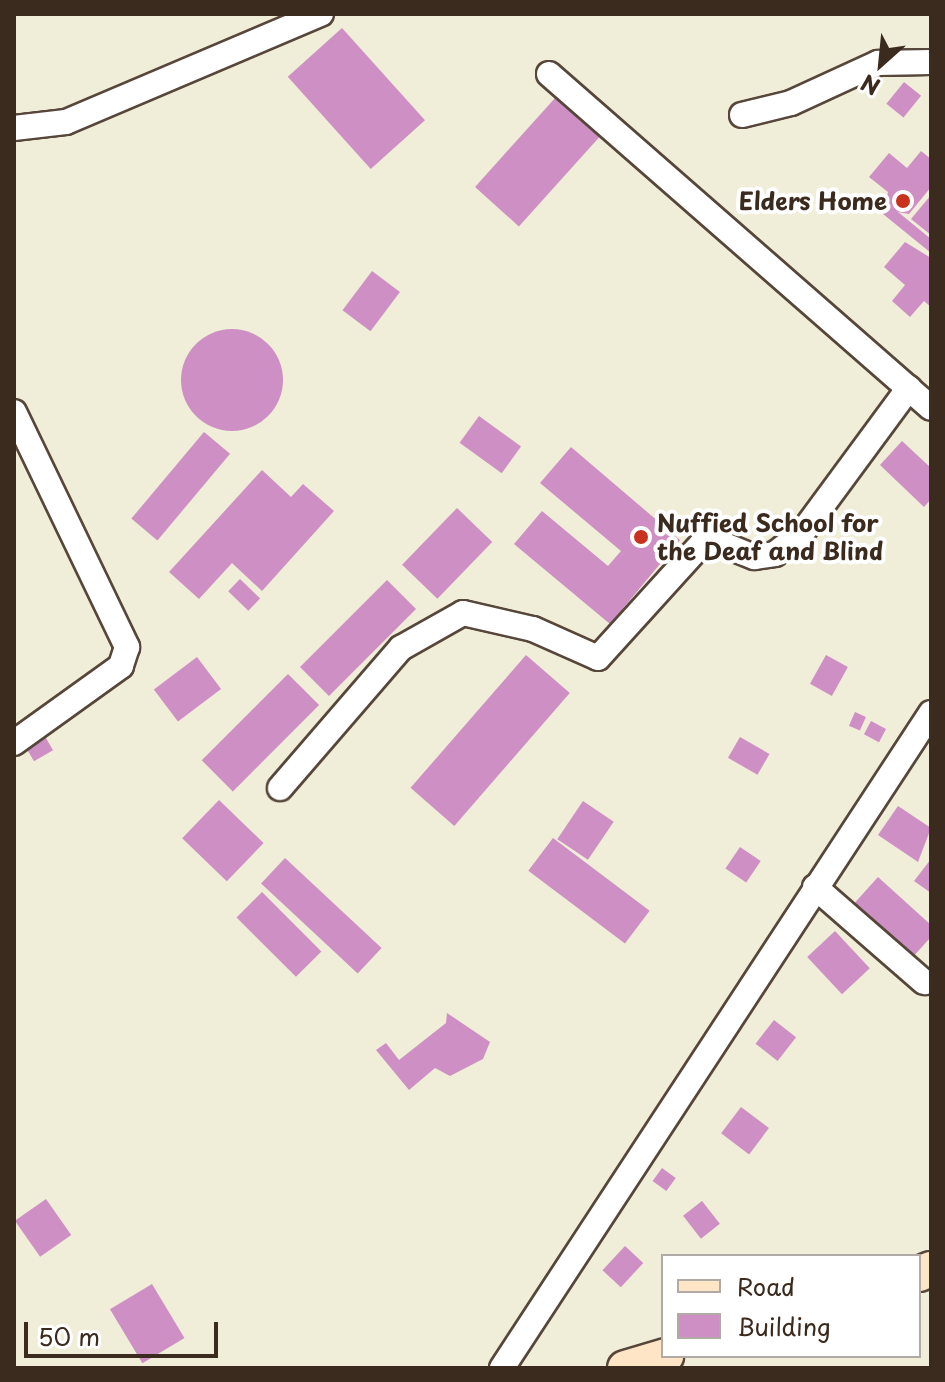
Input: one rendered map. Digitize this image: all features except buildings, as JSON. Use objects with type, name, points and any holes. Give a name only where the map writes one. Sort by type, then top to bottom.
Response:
[{"type":"street","points":[[14,128],[66,122],[321,14]]},
{"type":"street","points":[[742,115],[791,103],[878,63],[931,62]]},
{"type":"street","points":[[549,74],[931,408]]},
{"type":"street","points":[[280,788],[401,648],[463,613],[533,629],[598,658],[707,538],[754,557],[775,554],[802,533],[909,388]]},
{"type":"street","points":[[14,412],[127,647],[121,666],[14,743]]},
{"type":"street","points":[[502,1368],[931,713]]},
{"type":"street","points":[[815,887],[924,982]]},
{"type":"street","points":[[625,1368],[661,1357]]},
{"type":"place","name":"Elders Home","points":[[903,201]]},
{"type":"place","name":"Nuffied School for the Deaf and Blind","points":[[641,537]]}]
